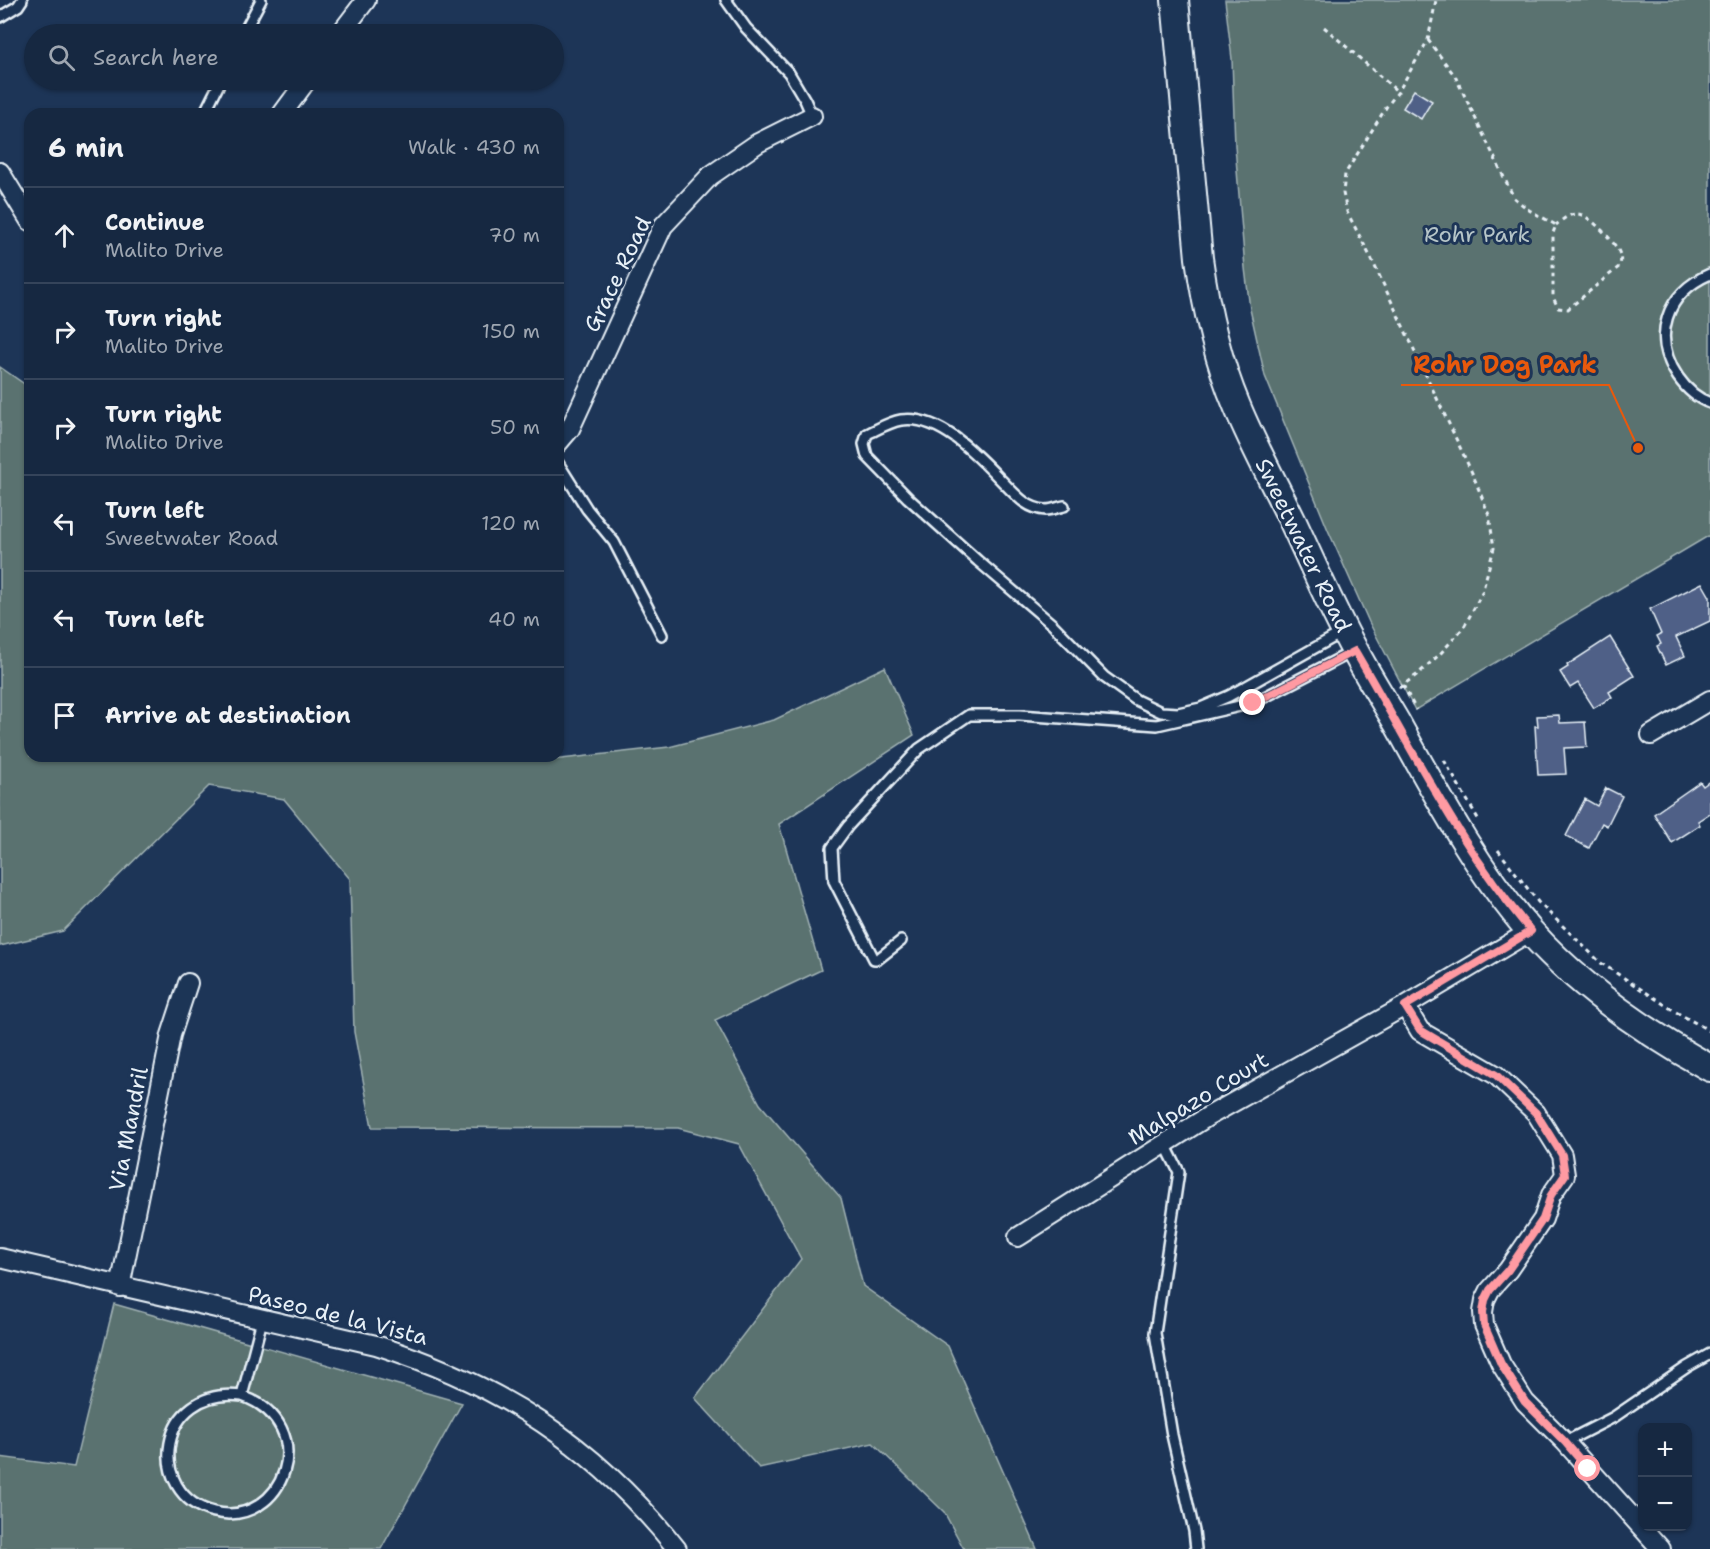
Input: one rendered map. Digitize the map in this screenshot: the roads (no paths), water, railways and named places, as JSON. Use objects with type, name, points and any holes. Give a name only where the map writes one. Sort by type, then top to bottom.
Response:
[{"type":"main road","name":"Sweetwater Road","points":[[1175,0],[1199,258],[1218,352],[1237,407],[1350,641],[1472,852],[1494,886],[1531,931],[1556,958],[1611,1003],[1670,1044],[1710,1068]]},
{"type":"street","points":[[348,24],[366,0]]},
{"type":"street","points":[[286,108],[300,90]]},
{"type":"street","name":"Grace Road","points":[[564,436],[570,429],[663,226],[710,176],[758,143],[812,116]]},
{"type":"street","points":[[0,172],[24,211]]},
{"type":"street","points":[[1651,735],[1710,700]]},
{"type":"street","name":"Malpazo Court","points":[[1018,1237],[1207,1117],[1405,1006],[1531,931]]},
{"type":"street","name":"Via Mandril","points":[[120,1287],[171,1035],[188,983]]},
{"type":"street","points":[[1405,1006],[1420,1030],[1496,1075],[1512,1090],[1536,1113],[1562,1155],[1565,1175],[1551,1195],[1543,1219],[1508,1270],[1490,1290],[1485,1300],[1484,1325],[1501,1364],[1525,1402],[1565,1442],[1661,1549]]},
{"type":"street","name":"Paseo de la Vista","points":[[0,1258],[376,1345],[418,1358],[472,1382],[552,1429],[603,1469],[657,1523],[677,1549]]},
{"type":"lane","points":[[0,17],[18,6],[22,0]]},
{"type":"lane","points":[[248,24],[261,0]]},
{"type":"lane","points":[[726,0],[746,28],[789,73],[812,116]]},
{"type":"lane","points":[[207,108],[216,90]]},
{"type":"lane","points":[[1710,274],[1694,281],[1675,300],[1669,313],[1665,339],[1670,365],[1684,386],[1698,399],[1710,403]]},
{"type":"lane","points":[[1064,506],[1047,510],[1031,506],[1016,496],[952,434],[928,422],[903,420],[867,434],[864,444],[867,456],[908,498],[1053,624],[1104,677],[1136,700],[1161,712],[1178,713],[1201,708],[1350,641]]},
{"type":"lane","points":[[564,473],[587,509],[614,542],[662,635]]},
{"type":"lane","points":[[901,941],[878,959],[874,959],[834,881],[832,848],[848,826],[919,749],[969,715],[1020,715],[1157,725],[1253,703],[1350,641]]},
{"type":"lane","points":[[1165,1144],[1179,1172],[1155,1333],[1172,1435],[1196,1549]]},
{"type":"lane","points":[[242,1395],[262,1320]]},
{"type":"lane","points":[[1565,1442],[1614,1417],[1710,1354]]},
{"type":"lane","points":[[215,1395],[242,1395],[265,1407],[282,1428],[288,1454],[286,1467],[282,1480],[274,1491],[254,1508],[228,1514],[214,1512],[191,1500],[181,1491],[170,1466],[170,1440],[182,1416],[202,1400],[215,1395]]},
{"type":"place","name":"Rohr Dog Park","points":[[1638,448]]},
{"type":"park label","name":"Rohr Park","points":[[1477,234]]}]
